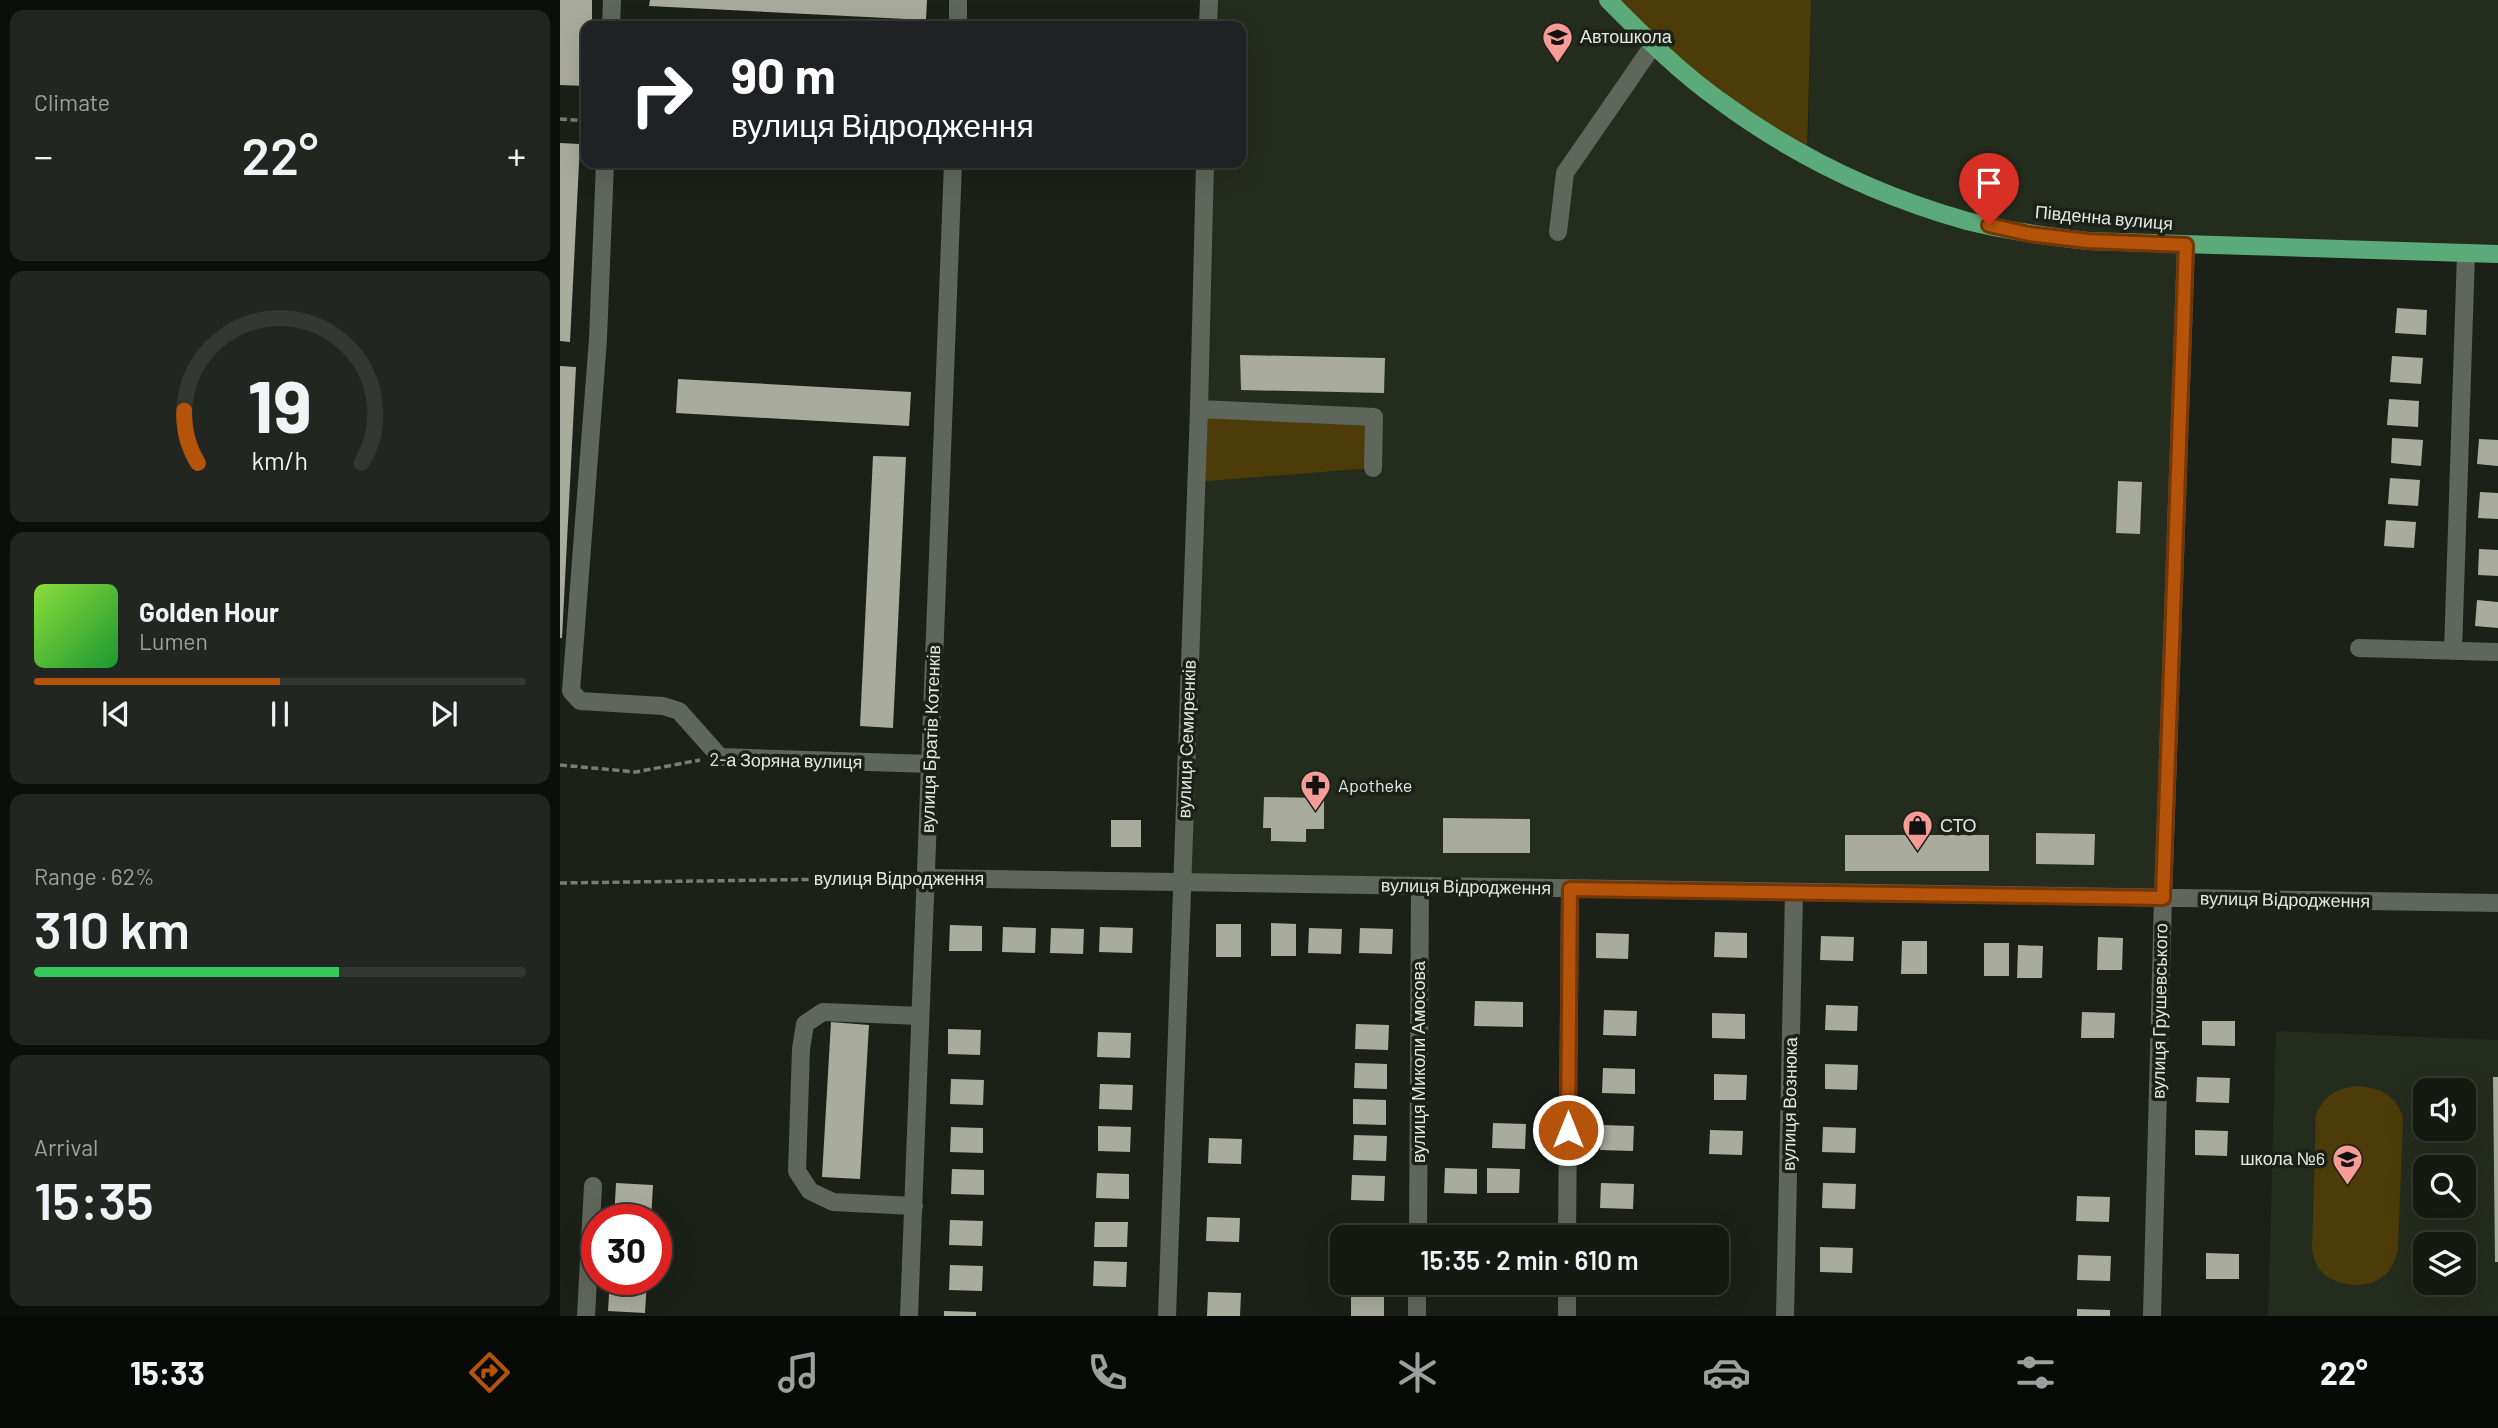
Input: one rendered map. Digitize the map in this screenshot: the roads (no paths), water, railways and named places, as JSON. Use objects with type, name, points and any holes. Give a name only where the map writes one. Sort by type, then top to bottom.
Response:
[{"type":"main road","name":"Південна вулиця","points":[[1608,0],[1684,72],[1718,100],[1782,143],[1852,179],[1969,221],[2029,234],[2088,241],[2498,254]]},
{"type":"street","points":[[611,21],[612,0]]},
{"type":"street","points":[[958,0],[958,21]]},
{"type":"street","points":[[1208,21],[1209,0]]},
{"type":"street","points":[[1558,232],[1565,173],[1654,44]]},
{"type":"street","name":"2-а Зоряна вулиця","points":[[605,168],[598,339],[570,691],[580,701],[663,706],[679,711],[720,757],[930,764]]},
{"type":"street","name":"вулиця Братів Котенків","points":[[909,1316],[953,168]]},
{"type":"street","name":"вулиця Семиренків","points":[[1167,1316],[1205,168]]},
{"type":"street","name":"вулиця Грушевського","points":[[2152,1316],[2163,898],[2186,245]]},
{"type":"street","points":[[2453,651],[2466,253]]},
{"type":"street","points":[[1199,409],[1374,417],[1373,468]]},
{"type":"street","points":[[2359,648],[2498,652]]},
{"type":"street","name":"вулиця Відродження","points":[[927,878],[2498,904]]},
{"type":"street","name":"вулиця Миколи Амосова","points":[[1418,1225],[1420,886]]},
{"type":"street","points":[[1567,1225],[1570,889]]},
{"type":"street","name":"вулиця Вознюка","points":[[1785,1316],[1794,892]]},
{"type":"street","points":[[914,1206],[833,1202],[810,1191],[797,1171],[801,1049],[805,1024],[823,1012],[920,1016]]},
{"type":"street","points":[[586,1316],[593,1186]]},
{"type":"street","points":[[1417,1295],[1417,1316]]},
{"type":"street","points":[[1567,1295],[1567,1316]]},
{"type":"place","name":"Автошкола","points":[[1557,64]]},
{"type":"place","name":"Apotheke","points":[[1315,813]]},
{"type":"place","name":"СТО","points":[[1917,853]]},
{"type":"place","name":"школа №6","points":[[2348,1186]]}]
